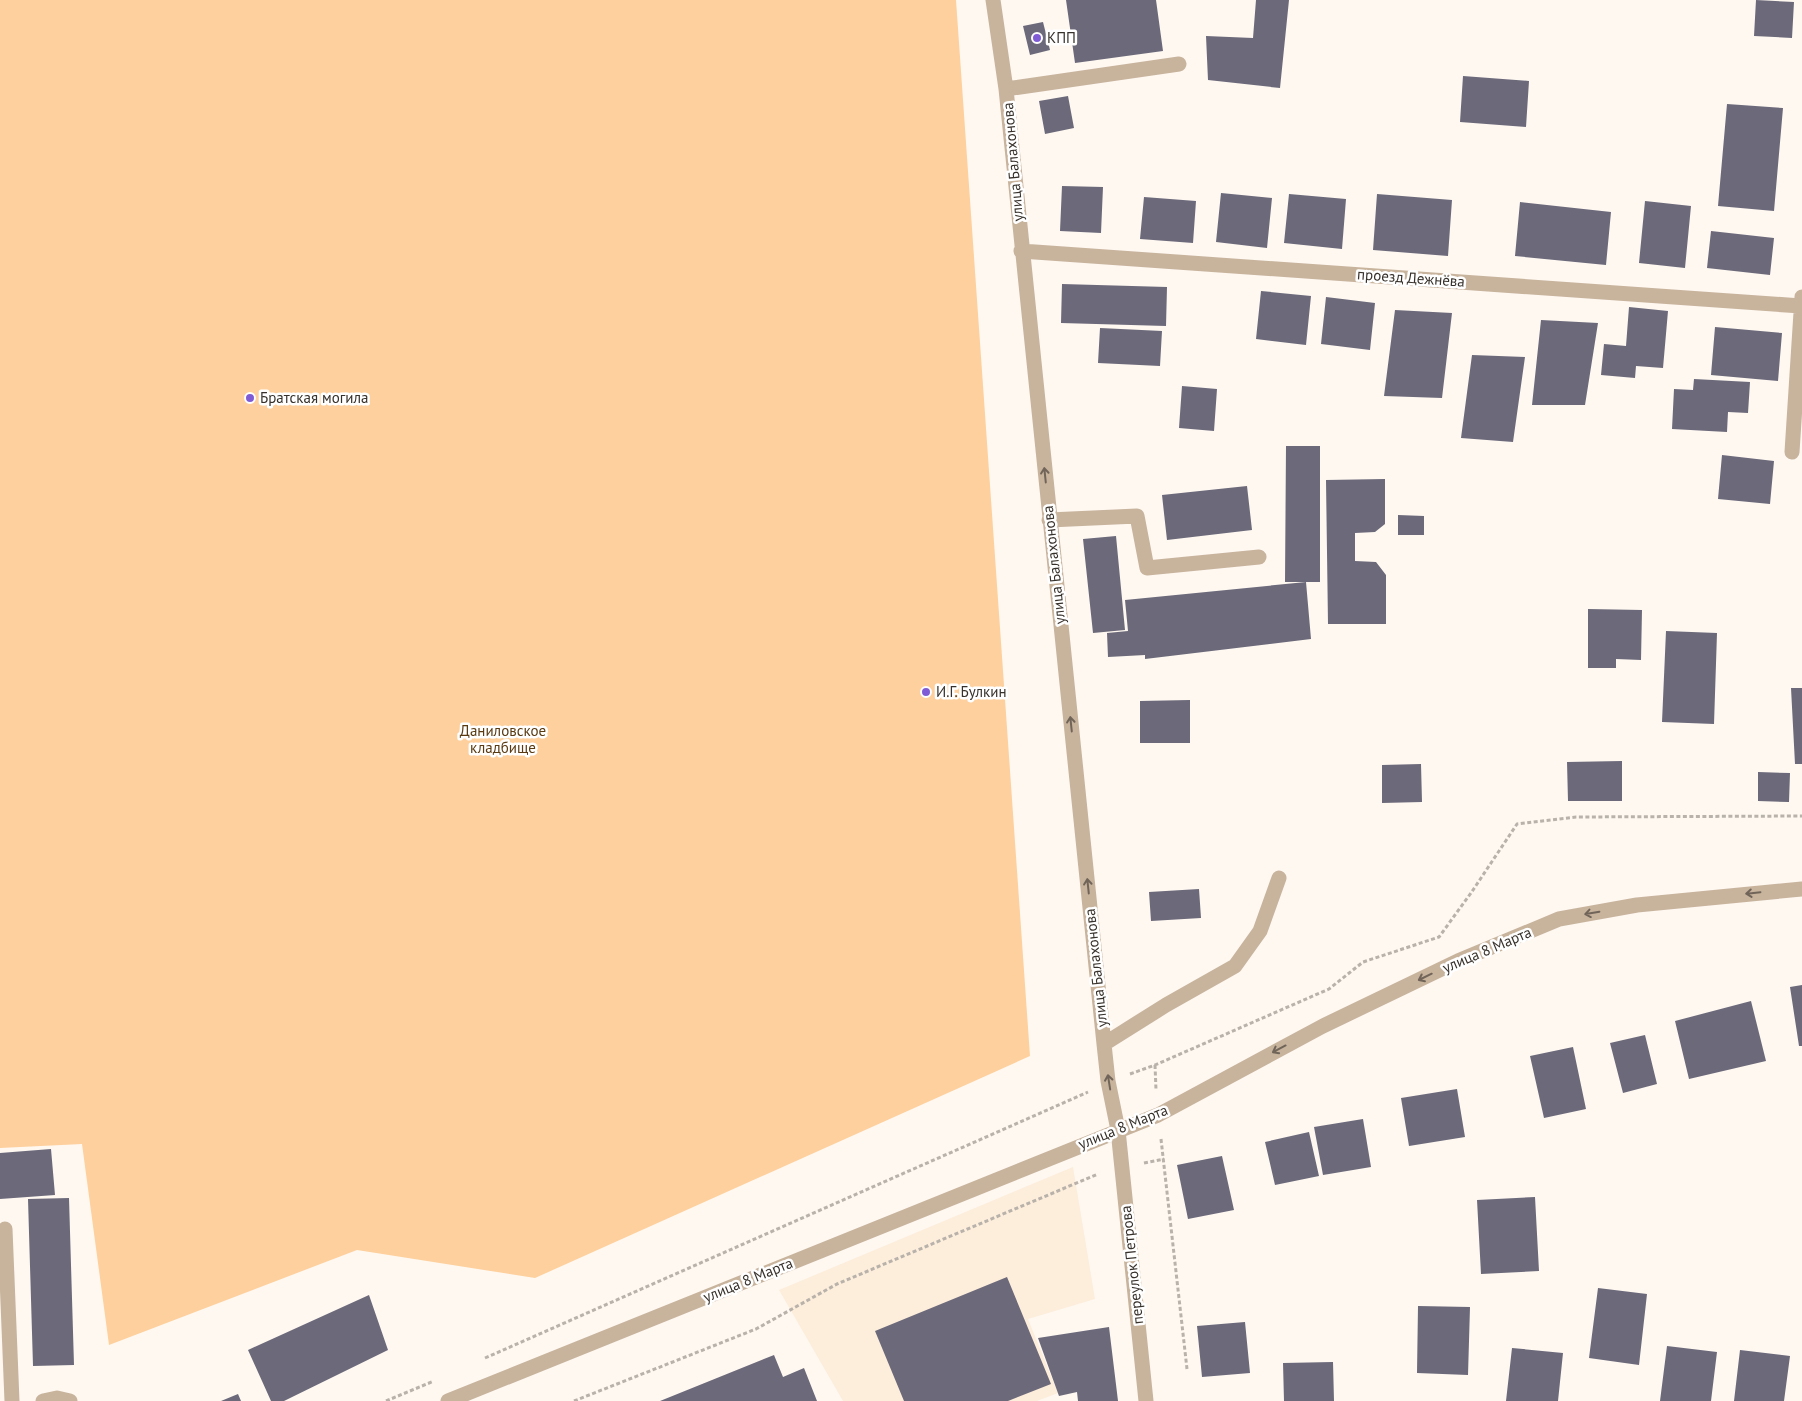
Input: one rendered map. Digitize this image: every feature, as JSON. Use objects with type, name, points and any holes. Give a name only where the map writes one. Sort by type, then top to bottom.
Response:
[{"type":"street","name":"улица Балахонова","points":[[993,0],[1006,89],[1021,251],[1108,1081],[1118,1130]]},
{"type":"street","points":[[1006,89],[1178,64]]},
{"type":"street","name":"проезд Дежнёва","points":[[1021,251],[1802,301],[1792,452]]},
{"type":"street","points":[[1050,520],[1137,516],[1147,568],[1259,557]]},
{"type":"street","points":[[1104,1044],[1166,1005],[1235,966],[1260,931],[1279,878]]},
{"type":"street","name":"улица 8 Марта","points":[[448,1401],[1158,1115],[1323,1026],[1458,960],[1559,920],[1637,905],[1802,889]]},
{"type":"street","name":"переулок Петрова","points":[[1118,1130],[1146,1401]]},
{"type":"street","points":[[5,1229],[12,1401]]},
{"type":"street","points":[[43,1401],[57,1398],[70,1401]]},
{"type":"path","points":[[477,1362],[1068,1102],[1108,1081],[1155,1065],[1328,989],[1363,962],[1439,937],[1517,824],[1576,817],[1802,816]]},
{"type":"path","points":[[1155,1065],[1158,1115],[1186,1369]]},
{"type":"path","points":[[574,1401],[756,1329],[837,1284],[1102,1172]]},
{"type":"path","points":[[386,1401],[440,1378]]},
{"type":"shaded area","points":[[1073,1167],[1095,1299],[1028,1319],[1058,1393],[1037,1401],[843,1401],[779,1290]]},
{"type":"green space","name":"Даниловское кладбище","points":[[0,0],[956,0],[1030,1056],[535,1278],[357,1250],[109,1345],[82,1144],[0,1148]]},
{"type":"building","points":[[1066,0],[1156,0],[1163,51],[1075,63]]},
{"type":"building","points":[[1256,0],[1289,0],[1280,88],[1208,80],[1206,36],[1253,38]]},
{"type":"building","points":[[1756,0],[1794,2],[1792,38],[1754,36]]},
{"type":"building","name":"КПП","points":[[1043,22],[1050,50],[1030,55],[1023,26]]},
{"type":"building","points":[[1463,76],[1529,81],[1526,127],[1460,122]]},
{"type":"building","points":[[1068,96],[1074,128],[1045,134],[1039,101]]},
{"type":"building","points":[[1727,104],[1783,108],[1774,211],[1718,206]]},
{"type":"building","points":[[1062,186],[1103,187],[1101,233],[1060,231]]},
{"type":"building","points":[[1221,193],[1272,198],[1267,248],[1216,242]]},
{"type":"building","points":[[1289,194],[1346,199],[1342,249],[1284,243]]},
{"type":"building","points":[[1377,194],[1452,200],[1448,256],[1373,250]]},
{"type":"building","points":[[1144,197],[1196,201],[1193,243],[1140,239]]},
{"type":"building","points":[[1645,201],[1691,206],[1685,268],[1639,263]]},
{"type":"building","points":[[1520,202],[1611,212],[1606,265],[1515,256]]},
{"type":"building","points":[[1711,231],[1774,238],[1770,275],[1707,268]]},
{"type":"building","points":[[1062,284],[1167,287],[1166,326],[1061,323]]},
{"type":"building","points":[[1261,291],[1311,296],[1306,345],[1256,339]]},
{"type":"building","points":[[1326,297],[1375,303],[1370,350],[1321,344]]},
{"type":"building","points":[[1629,307],[1668,311],[1663,368],[1636,366],[1635,378],[1601,375],[1604,344],[1626,346]]},
{"type":"building","points":[[1395,310],[1452,313],[1442,398],[1384,396]]},
{"type":"building","points":[[1541,320],[1598,323],[1585,405],[1532,405]]},
{"type":"building","points":[[1715,327],[1782,333],[1778,381],[1711,375]]},
{"type":"building","points":[[1100,328],[1162,331],[1160,366],[1098,363]]},
{"type":"building","points":[[1472,355],[1525,357],[1513,442],[1461,438]]},
{"type":"building","points":[[1694,379],[1750,382],[1748,413],[1728,412],[1727,432],[1672,429],[1674,389],[1693,390]]},
{"type":"building","points":[[1182,386],[1217,389],[1214,431],[1179,428]]},
{"type":"building","points":[[1286,446],[1320,446],[1320,582],[1285,582]]},
{"type":"building","points":[[1722,455],[1774,461],[1770,504],[1718,499]]},
{"type":"building","points":[[1385,479],[1385,524],[1375,532],[1355,533],[1355,561],[1376,562],[1386,575],[1386,624],[1328,624],[1326,480]]},
{"type":"building","points":[[1247,486],[1252,530],[1167,540],[1162,495]]},
{"type":"building","points":[[1398,515],[1424,516],[1424,535],[1398,535]]},
{"type":"building","points":[[1116,536],[1125,630],[1093,633],[1083,539]]},
{"type":"building","points":[[1306,582],[1311,639],[1145,659],[1145,655],[1108,657],[1107,633],[1128,631],[1125,600]]},
{"type":"building","points":[[1588,609],[1642,610],[1641,660],[1616,659],[1616,668],[1588,668]]},
{"type":"building","points":[[1666,631],[1717,633],[1714,724],[1662,722]]},
{"type":"building","points":[[1791,688],[1802,688],[1802,764],[1795,764]]},
{"type":"building","points":[[1190,700],[1190,743],[1140,743],[1140,701]]},
{"type":"building","points":[[1622,761],[1622,801],[1568,801],[1567,762]]},
{"type":"building","points":[[1421,764],[1422,802],[1382,803],[1382,765]]},
{"type":"building","points":[[1758,772],[1790,773],[1789,802],[1758,801]]},
{"type":"building","points":[[1199,889],[1201,918],[1151,921],[1149,892]]},
{"type":"building","points":[[1802,985],[1802,1046],[1799,1046],[1790,987]]},
{"type":"building","points":[[1751,1001],[1766,1061],[1689,1079],[1675,1021]]},
{"type":"building","points":[[1645,1035],[1657,1084],[1623,1093],[1610,1043]]},
{"type":"building","points":[[1573,1047],[1586,1109],[1544,1118],[1530,1056]]},
{"type":"building","points":[[1457,1089],[1465,1137],[1409,1146],[1401,1098]]},
{"type":"building","points":[[1363,1119],[1371,1167],[1323,1175],[1314,1127]]},
{"type":"building","points":[[1309,1132],[1319,1176],[1275,1185],[1265,1142]]},
{"type":"building","points":[[51,1149],[55,1195],[0,1199],[0,1153]]},
{"type":"building","points":[[1222,1156],[1234,1210],[1188,1219],[1177,1165]]},
{"type":"building","points":[[1535,1197],[1539,1271],[1481,1274],[1477,1200]]},
{"type":"building","points":[[69,1198],[74,1365],[33,1366],[28,1199]]},
{"type":"building","points":[[1007,1277],[1051,1384],[1008,1401],[904,1401],[875,1331]]},
{"type":"building","points":[[1598,1288],[1647,1294],[1639,1365],[1589,1358]]},
{"type":"building","points":[[369,1295],[388,1350],[284,1401],[271,1401],[248,1350]]},
{"type":"building","points":[[1418,1306],[1470,1307],[1468,1375],[1417,1373]]},
{"type":"building","points":[[1245,1322],[1250,1373],[1202,1377],[1197,1326]]},
{"type":"building","points":[[1109,1327],[1118,1401],[1078,1401],[1077,1392],[1059,1396],[1038,1338]]},
{"type":"building","points":[[1667,1346],[1717,1352],[1711,1401],[1660,1401]]},
{"type":"building","points":[[1512,1348],[1563,1353],[1558,1401],[1506,1401]]},
{"type":"building","points":[[1740,1350],[1790,1356],[1784,1401],[1734,1401]]},
{"type":"building","points":[[774,1355],[783,1377],[804,1368],[817,1401],[660,1401]]},
{"type":"building","points":[[1333,1362],[1334,1401],[1284,1401],[1283,1363]]},
{"type":"building","points":[[238,1394],[241,1401],[221,1401]]},
{"type":"place","name":"КПП","points":[[1037,38]]},
{"type":"place","name":"Братская могила","points":[[250,398]]},
{"type":"place","name":"И.Г. Булкин","points":[[926,692]]}]
